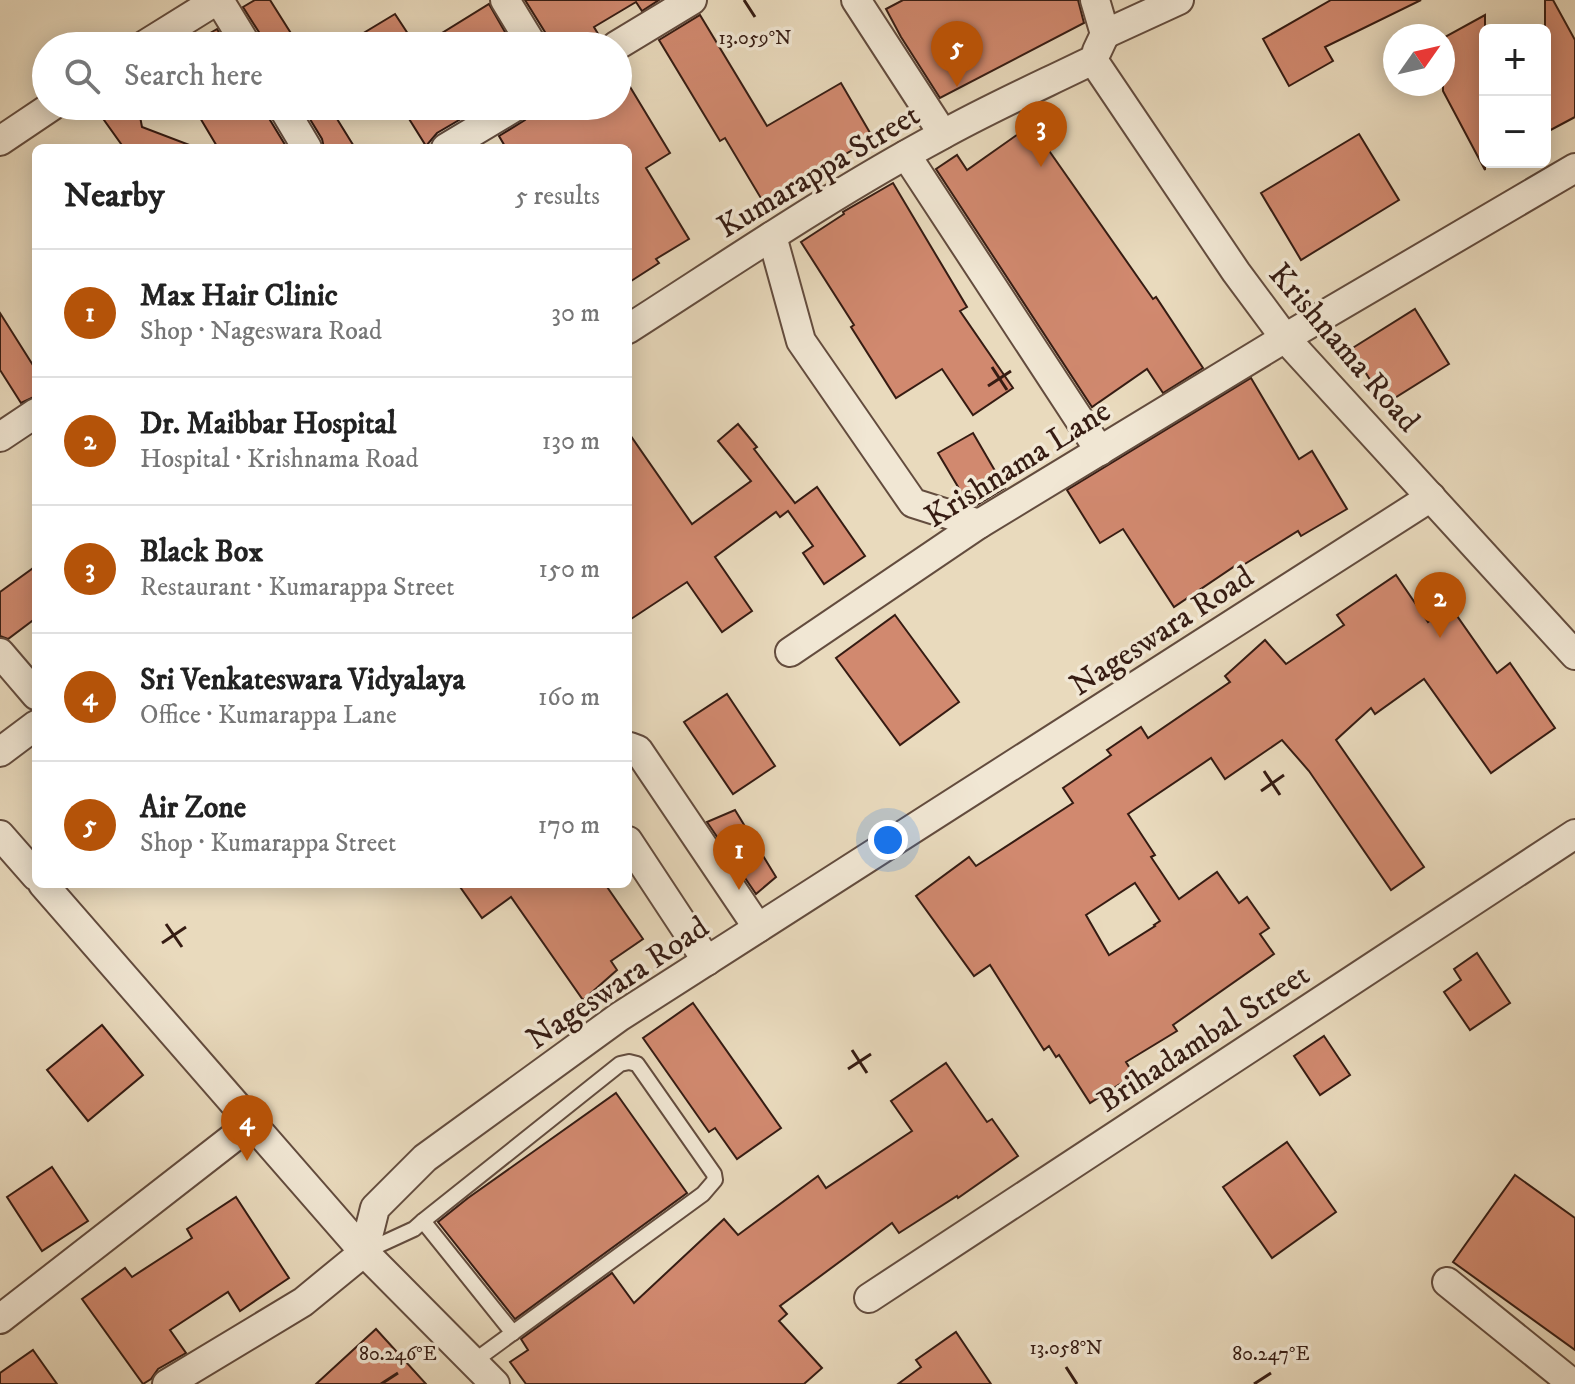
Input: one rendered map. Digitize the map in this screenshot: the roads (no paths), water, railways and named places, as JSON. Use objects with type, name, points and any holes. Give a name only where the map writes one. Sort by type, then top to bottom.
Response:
[{"type":"street","points":[[166,32],[218,0],[238,32]]},
{"type":"street","points":[[505,0],[524,32]]},
{"type":"street","points":[[632,36],[692,0]]},
{"type":"street","points":[[856,0],[943,134]]},
{"type":"street","name":"Krishnama Road","points":[[1095,0],[1099,47],[1236,272],[1285,338],[1575,655]]},
{"type":"street","name":"Kumarappa Street","points":[[632,326],[772,236],[906,155],[1179,0]]},
{"type":"street","points":[[0,141],[32,119]]},
{"type":"street","points":[[290,120],[305,144]]},
{"type":"street","points":[[453,144],[493,120]]},
{"type":"street","points":[[906,155],[1100,451]]},
{"type":"street","name":"Krishnama Lane","points":[[790,652],[979,524],[1285,338],[1575,168]]},
{"type":"street","points":[[772,236],[801,341],[913,503],[979,524]]},
{"type":"street","points":[[0,437],[32,416]]},
{"type":"street","name":"Nageswara Road","points":[[364,1252],[375,1208],[425,1158],[619,1017],[1431,497]]},
{"type":"street","points":[[0,653],[32,690]]},
{"type":"street","points":[[0,752],[32,728]]},
{"type":"street","points":[[632,748],[638,750],[758,928]]},
{"type":"street","name":"Brihadambal Street","points":[[869,1298],[1575,834]]},
{"type":"street","points":[[0,835],[32,871]]},
{"type":"street","points":[[632,847],[707,961]]},
{"type":"street","points":[[46,888],[364,1252],[495,1384]]},
{"type":"street","points":[[0,1319],[252,1123]]},
{"type":"street","points":[[167,1384],[303,1302],[364,1252]]},
{"type":"street","points":[[1447,1282],[1573,1384]]},
{"type":"lane","points":[[364,1252],[414,1229],[620,1064],[637,1064],[714,1174],[715,1180],[703,1194],[473,1362]]},
{"type":"lane","points":[[423,1221],[513,1333]]},
{"type":"place","name":"Air Zone","points":[[957,87]]},
{"type":"place","name":"Black Box","points":[[1041,167]]},
{"type":"place","name":"Dr. Maibbar Hospital","points":[[1440,638]]},
{"type":"place","name":"Max Hair Clinic","points":[[739,890]]},
{"type":"place","name":"Sri Venkateswara Vidyalaya","points":[[247,1161]]}]
